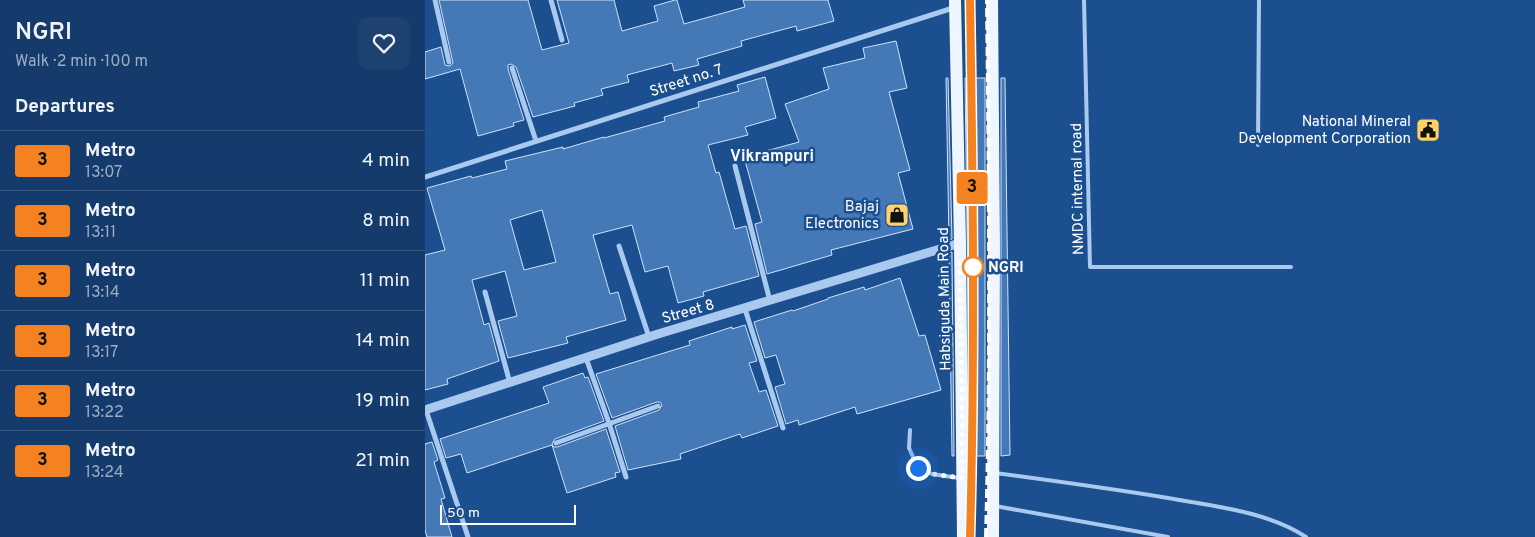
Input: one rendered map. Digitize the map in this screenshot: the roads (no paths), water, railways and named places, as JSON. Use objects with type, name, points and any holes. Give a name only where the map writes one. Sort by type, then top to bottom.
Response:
[{"type":"main road","points":[[992,0],[994,248],[993,537]]},
{"type":"main road","name":"Habsiguda Main Road","points":[[955,4],[963,537]]},
{"type":"street","points":[[435,0],[449,62]]},
{"type":"street","points":[[551,0],[562,40]]},
{"type":"street","name":"Street no. 7","points":[[425,177],[955,4]]},
{"type":"street","points":[[512,68],[536,141]]},
{"type":"street","points":[[735,166],[770,302]]},
{"type":"street","name":"Street 8","points":[[426,410],[649,337],[770,302],[960,243]]},
{"type":"street","points":[[619,246],[649,337]]},
{"type":"street","points":[[485,292],[510,382]]},
{"type":"street","points":[[745,309],[783,428]]},
{"type":"street","points":[[586,358],[626,477]]},
{"type":"street","points":[[556,443],[609,422],[658,406]]},
{"type":"street","points":[[426,410],[468,537]]},
{"type":"lane","name":"NMDC internal road","points":[[1084,0],[1090,267],[1291,267]]},
{"type":"lane","points":[[1258,145],[1259,0]]},
{"type":"lane","points":[[910,430],[909,448],[918,468],[932,474],[963,478]]},
{"type":"lane","points":[[993,472],[1098,486],[1230,509],[1269,520],[1306,537]]},
{"type":"lane","points":[[993,506],[1168,537]]},
{"type":"railway","points":[[970,0],[973,336],[970,537]]},
{"type":"railway","points":[[986,537],[989,336],[987,0]]},
{"type":"metro line","name":"3","points":[[970,0],[973,286],[970,537]]},
{"type":"place","name":"National Mineral Development Corporation","points":[[1428,130]]},
{"type":"place","name":"Bajaj Electronics","points":[[897,215]]},
{"type":"place","name":"NGRI","points":[[973,267]]},
{"type":"district","name":"Vikrampuri","points":[[772,155]]}]
